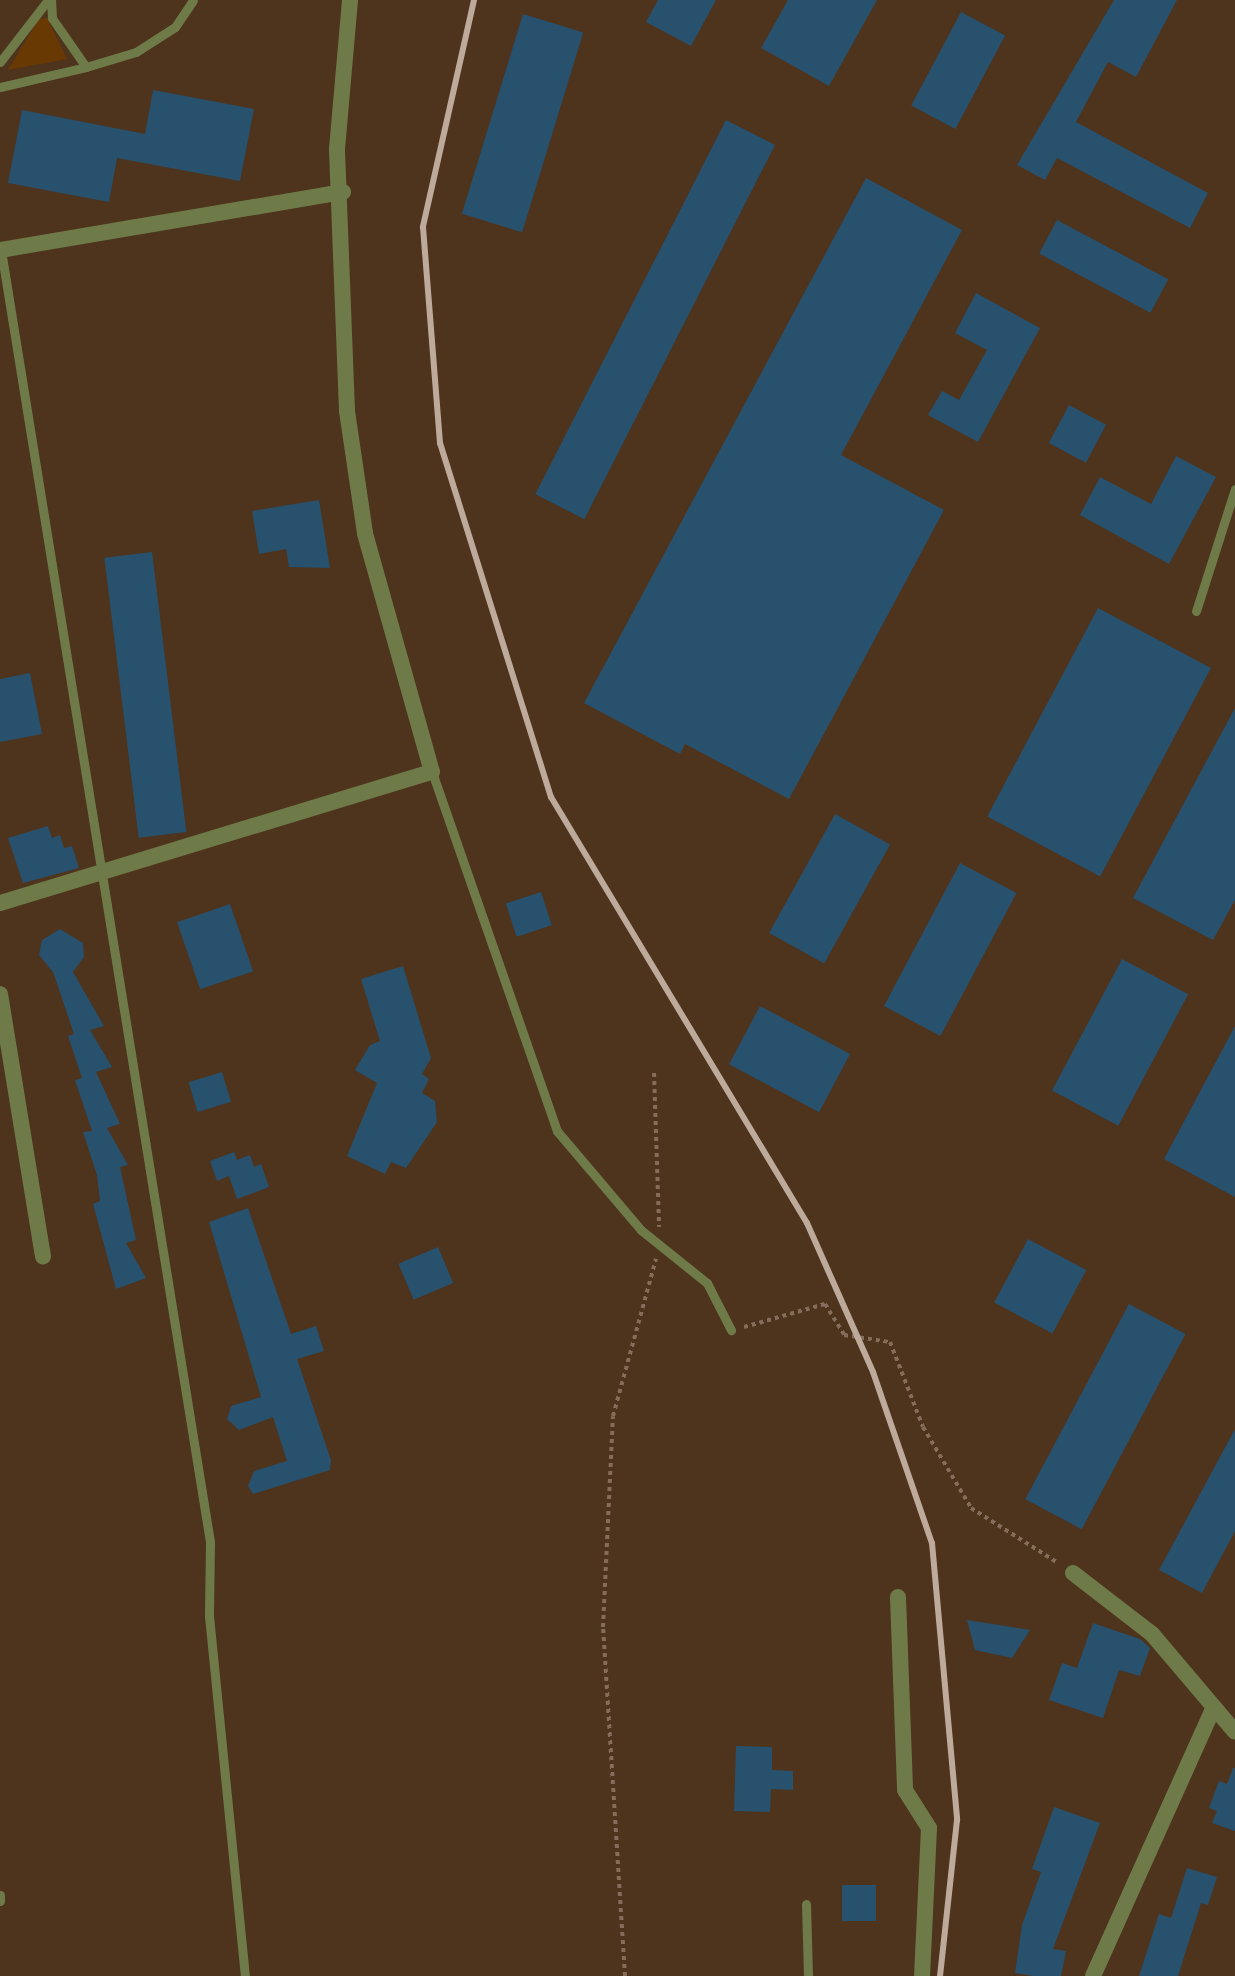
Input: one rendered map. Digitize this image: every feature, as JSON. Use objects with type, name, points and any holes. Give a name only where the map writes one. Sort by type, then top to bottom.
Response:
[{"type":"street","points":[[0,903],[432,772],[365,533],[347,411],[343,192],[338,118],[350,0]]},
{"type":"street","points":[[1,250],[343,192]]},
{"type":"street","points":[[0,994],[43,1256]]},
{"type":"street","points":[[1073,1573],[1152,1634],[1212,1711],[1235,1732]]},
{"type":"street","points":[[898,1597],[905,1790],[929,1828],[922,1976]]},
{"type":"street","points":[[1093,1976],[1212,1711]]},
{"type":"lane","points":[[0,62],[50,0]]},
{"type":"lane","points":[[50,0],[52,18],[86,67]]},
{"type":"lane","points":[[0,87],[136,52],[175,27],[193,0]]},
{"type":"lane","points":[[1,250],[210,1542],[209,1616],[245,1976]]},
{"type":"lane","points":[[1196,611],[1235,489]]},
{"type":"lane","points":[[432,772],[557,1131],[660,1246],[707,1283],[731,1330]]},
{"type":"lane","points":[[806,1904],[808,1976]]},
{"type":"path","points":[[625,1976],[603,1627],[612,1431],[660,1246],[654,1073]]},
{"type":"path","points":[[731,1330],[825,1304],[844,1335],[890,1342],[923,1427],[971,1508],[1073,1573]]},
{"type":"shaded area","points":[[47,18],[67,59],[8,70],[39,19]]},
{"type":"building","points":[[658,0],[716,0],[691,46],[646,22]]},
{"type":"building","points":[[788,0],[877,0],[829,86],[761,48]]},
{"type":"building","points":[[1114,0],[1177,0],[1136,77],[1108,62],[1076,122],[1208,193],[1190,228],[1057,158],[1045,180],[1017,165]]},
{"type":"building","points":[[961,12],[1005,35],[955,129],[911,106]]},
{"type":"building","points":[[523,14],[583,32],[522,232],[462,214]]},
{"type":"building","points":[[153,90],[254,109],[240,181],[117,158],[109,202],[8,183],[22,110],[145,134]]},
{"type":"building","points":[[726,120],[775,145],[584,519],[535,494]]},
{"type":"building","points":[[866,178],[962,230],[841,455],[944,510],[789,799],[685,744],[680,754],[584,703]]},
{"type":"building","points":[[1057,220],[1168,279],[1150,313],[1039,254]]},
{"type":"building","points":[[976,293],[1040,328],[978,442],[928,415],[942,391],[959,400],[987,350],[955,333]]},
{"type":"building","points":[[1069,405],[1106,425],[1086,463],[1049,443]]},
{"type":"building","points":[[1176,456],[1216,477],[1169,564],[1080,515],[1100,477],[1151,504]]},
{"type":"building","points":[[319,500],[330,568],[289,567],[286,549],[259,554],[252,511]]},
{"type":"building","points":[[152,552],[186,832],[139,838],[104,558]]},
{"type":"building","points":[[1098,608],[1211,668],[1100,876],[987,816]]},
{"type":"building","points":[[30,673],[42,734],[0,742],[0,679]]},
{"type":"building","points":[[1235,708],[1235,900],[1213,940],[1133,898]]},
{"type":"building","points":[[835,814],[890,845],[824,963],[769,933]]},
{"type":"building","points":[[48,826],[52,838],[60,835],[64,848],[72,846],[79,868],[23,883],[8,838]]},
{"type":"building","points":[[960,863],[1017,893],[940,1036],[884,1006]]},
{"type":"building","points":[[541,892],[552,925],[517,937],[506,903]]},
{"type":"building","points":[[230,904],[253,971],[200,989],[177,922]]},
{"type":"building","points":[[60,929],[83,943],[84,957],[73,972],[104,1026],[90,1030],[112,1067],[96,1072],[120,1124],[107,1128],[128,1165],[120,1167],[136,1240],[126,1243],[146,1278],[116,1289],[93,1204],[100,1201],[97,1175],[83,1132],[92,1131],[75,1080],[82,1078],[68,1036],[74,1034],[53,972],[39,955],[42,940]]},
{"type":"building","points":[[1122,959],[1188,994],[1118,1126],[1052,1091]]},
{"type":"building","points":[[403,966],[431,1058],[422,1074],[429,1079],[422,1093],[435,1101],[437,1122],[406,1168],[391,1162],[385,1174],[347,1156],[377,1083],[355,1070],[370,1045],[380,1041],[361,979]]},
{"type":"building","points":[[760,1006],[850,1054],[819,1112],[729,1064]]},
{"type":"building","points":[[1235,1026],[1235,1197],[1164,1159]]},
{"type":"building","points":[[222,1072],[231,1102],[198,1112],[189,1082]]},
{"type":"building","points":[[234,1152],[237,1160],[250,1155],[254,1167],[261,1164],[269,1187],[237,1199],[229,1176],[217,1181],[210,1161]]},
{"type":"building","points":[[248,1208],[291,1334],[316,1326],[324,1351],[297,1359],[331,1460],[330,1470],[253,1494],[248,1486],[254,1471],[287,1461],[273,1417],[239,1430],[227,1419],[231,1406],[261,1397],[209,1222]]},
{"type":"building","points":[[1028,1239],[1086,1270],[1052,1334],[994,1303]]},
{"type":"building","points":[[438,1247],[453,1283],[414,1300],[398,1264]]},
{"type":"building","points":[[1129,1304],[1186,1334],[1082,1529],[1025,1499]]},
{"type":"building","points":[[1235,1429],[1235,1531],[1202,1593],[1159,1570]]},
{"type":"building","points":[[967,1620],[1030,1630],[1012,1658],[975,1650]]},
{"type":"building","points":[[1093,1623],[1140,1639],[1150,1648],[1140,1676],[1119,1670],[1103,1718],[1049,1700],[1062,1663],[1077,1668]]},
{"type":"building","points":[[736,1746],[772,1747],[772,1770],[793,1771],[793,1790],[771,1789],[770,1812],[734,1811]]},
{"type":"building","points":[[1233,1768],[1235,1831],[1212,1823],[1217,1811],[1209,1808],[1219,1781],[1227,1784]]},
{"type":"building","points":[[1054,1807],[1100,1823],[1053,1949],[1066,1951],[1061,1976],[1015,1973],[1022,1925],[1041,1872],[1032,1869]]},
{"type":"building","points":[[1187,1868],[1217,1877],[1208,1905],[1201,1903],[1178,1976],[1139,1976],[1159,1914],[1171,1918]]},
{"type":"building","points":[[842,1885],[876,1885],[876,1921],[842,1921]]},
{"type":"railway","points":[[474,0],[423,227],[440,443],[551,797],[807,1223],[873,1372],[932,1543],[957,1820],[940,1976]]}]
